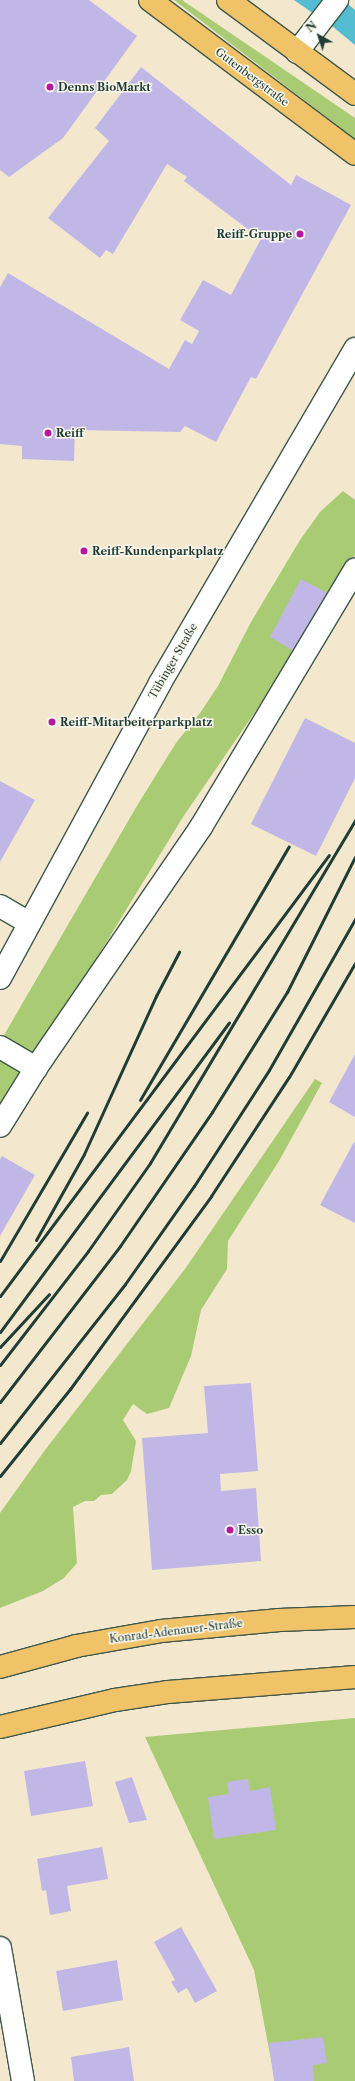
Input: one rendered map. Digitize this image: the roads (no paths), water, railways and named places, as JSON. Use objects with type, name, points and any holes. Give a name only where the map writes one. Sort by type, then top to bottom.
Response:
[{"type":"main road","name":"Gutenbergstraße","points":[[150,0],[355,154]]},
{"type":"main road","points":[[228,0],[355,94]]},
{"type":"main road","name":"Konrad-Adenauer-Straße","points":[[0,1667],[76,1646],[161,1631],[279,1620],[355,1618]]},
{"type":"main road","points":[[0,1727],[114,1700],[168,1692],[355,1677]]},
{"type":"street","points":[[297,52],[337,0]]},
{"type":"street","name":"Tübinger Straße","points":[[0,978],[175,658],[355,349]]},
{"type":"street","points":[[0,1126],[36,1068],[201,827],[355,570]]},
{"type":"street","points":[[0,906],[30,923]]},
{"type":"street","points":[[0,1047],[36,1068]]},
{"type":"street","points":[[0,1948],[23,2081]]},
{"type":"water","points":[[294,0],[329,0],[317,16]]},
{"type":"water","points":[[343,0],[355,10],[355,45],[326,21]]},
{"type":"railway","points":[[0,1365],[88,1251],[150,1163],[355,820]]},
{"type":"railway","points":[[140,1100],[289,846]]},
{"type":"railway","points":[[0,1296],[329,855]]},
{"type":"railway","points":[[0,1402],[120,1246],[212,1112],[287,992],[355,857]]},
{"type":"railway","points":[[0,1443],[125,1284],[194,1186],[269,1070],[355,919]]},
{"type":"railway","points":[[36,1240],[84,1154],[156,996],[179,952]]},
{"type":"railway","points":[[0,1476],[70,1389],[211,1196],[289,1077],[355,963]]},
{"type":"railway","points":[[0,1332],[229,1022]]},
{"type":"railway","points":[[0,1261],[87,1113]]},
{"type":"railway","points":[[0,1347],[49,1294]]},
{"type":"place","name":"Denns BioMarkt","points":[[50,87]]},
{"type":"place","name":"Reiff-Gruppe","points":[[300,234]]},
{"type":"place","name":"Reiff","points":[[48,433]]},
{"type":"place","name":"Reiff-Kundenparkplatz","points":[[84,551]]},
{"type":"place","name":"Reiff-Mitarbeiterparkplatz","points":[[52,722]]},
{"type":"place","name":"Esso","points":[[230,1530]]}]
